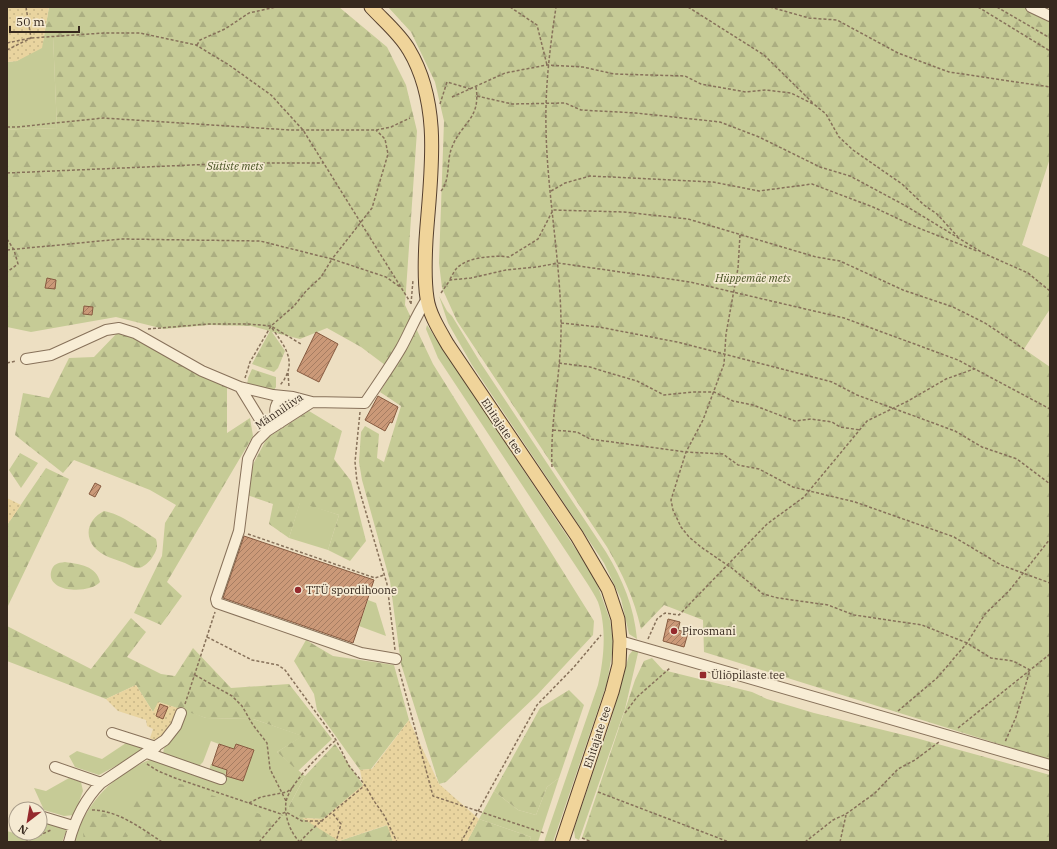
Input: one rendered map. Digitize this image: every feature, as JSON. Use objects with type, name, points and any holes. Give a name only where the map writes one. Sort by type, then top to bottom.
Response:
[{"type":"main road","name":"Ehitajate tee","points":[[371,7],[409,50],[420,73],[431,115],[432,136],[425,260],[427,299],[436,324],[448,345],[577,536],[608,589],[618,619],[620,641],[619,665],[612,692],[563,842]]},
{"type":"street","points":[[1031,7],[1050,16]]},
{"type":"street","points":[[360,403],[364,403],[389,368],[402,347],[417,313],[427,299]]},
{"type":"street","points":[[26,359],[51,355],[106,330],[119,328],[135,333],[202,371],[242,387],[312,402]]},
{"type":"street","points":[[242,387],[268,431]]},
{"type":"street","points":[[280,423],[274,410],[276,403],[284,396]]},
{"type":"street","name":"Männiliiva","points":[[218,603],[216,599],[239,531],[248,459],[257,441],[268,431],[312,402],[360,403]]},
{"type":"street","points":[[218,603],[361,653],[396,659]]},
{"type":"street","points":[[620,641],[646,647],[1050,765]]},
{"type":"street","points":[[69,842],[69,825],[93,790],[100,783],[143,756],[165,740],[176,726],[181,713]]},
{"type":"street","points":[[112,733],[156,747]]},
{"type":"street","points":[[143,756],[221,779]]},
{"type":"street","points":[[55,767],[100,783]]},
{"type":"street","points":[[48,818],[69,825]]},
{"type":"path","points":[[26,7],[31,38]]},
{"type":"path","points":[[197,46],[200,40],[225,29],[249,12],[276,7]]},
{"type":"path","points":[[510,7],[537,25],[548,65]]},
{"type":"path","points":[[552,467],[553,430],[560,363],[561,323],[558,263],[547,152],[546,103],[548,65],[556,7]]},
{"type":"path","points":[[688,7],[764,55],[826,114],[839,137],[853,150],[902,184],[924,206],[937,214],[960,240]]},
{"type":"path","points":[[770,7],[809,18],[837,20],[898,53],[949,72],[1050,87]]},
{"type":"path","points":[[978,7],[1050,51]]},
{"type":"path","points":[[997,7],[1050,38]]},
{"type":"path","points":[[7,43],[31,38],[104,33],[140,33],[197,46],[229,65],[271,95],[303,130],[417,313]]},
{"type":"path","points":[[7,50],[31,38]]},
{"type":"path","points":[[452,97],[505,73],[548,65],[583,67],[614,74],[685,76],[701,84],[746,92],[766,90],[791,93],[815,105]]},
{"type":"path","points":[[439,105],[447,82],[471,89]]},
{"type":"path","points":[[440,193],[445,186],[452,148],[477,106],[476,87]]},
{"type":"path","points":[[477,96],[512,104],[565,103],[581,110],[636,112],[720,122],[759,136],[820,167],[850,176],[906,206],[983,253]]},
{"type":"path","points":[[7,127],[103,118],[303,130],[376,130],[391,127],[410,118]]},
{"type":"path","points":[[242,387],[250,362],[271,326],[294,306],[306,291],[321,277],[332,259],[372,208],[388,154],[385,139],[376,130]]},
{"type":"path","points":[[7,173],[238,164],[323,163]]},
{"type":"path","points":[[551,192],[565,183],[590,176],[707,181],[759,191],[812,184],[873,207],[916,227],[983,253],[1028,273],[1050,291]]},
{"type":"path","points":[[553,210],[624,212],[688,219],[816,257],[840,261],[903,290],[953,307],[985,323],[1024,349]]},
{"type":"path","points":[[441,293],[460,266],[485,257],[497,255],[508,257],[538,239],[553,210]]},
{"type":"path","points":[[740,235],[738,268],[733,292],[724,354],[724,364],[714,392],[686,452],[670,500],[672,510],[681,527],[689,537],[733,569],[763,594],[778,598],[828,605],[854,616],[922,625],[967,643],[991,658],[1013,661],[1030,670]]},
{"type":"path","points":[[7,239],[14,250],[18,264],[7,272]]},
{"type":"path","points":[[7,250],[121,239],[260,241],[332,259],[386,277],[401,288]]},
{"type":"path","points":[[450,280],[558,263],[690,282],[844,318],[958,360],[1050,409]]},
{"type":"path","points":[[411,304],[414,274]]},
{"type":"path","points":[[561,323],[677,342],[832,382],[857,396],[955,431],[982,446],[1017,459],[1050,484]]},
{"type":"path","points":[[127,331],[208,324],[248,324],[271,326],[301,344]]},
{"type":"path","points":[[271,326],[286,347],[290,357],[288,372],[290,390],[284,396],[278,389],[288,372]]},
{"type":"path","points":[[560,363],[590,367],[637,381],[664,395],[693,392],[714,392],[733,401],[753,404],[795,421],[811,419],[832,422],[840,427],[860,430]]},
{"type":"path","points":[[646,647],[657,619],[665,613],[679,615],[767,524],[795,505],[867,421],[946,379],[975,369]]},
{"type":"path","points":[[360,403],[355,462],[357,482],[384,575],[396,659],[434,796],[544,833]]},
{"type":"path","points":[[553,430],[577,432],[590,439],[686,452],[723,454],[738,465],[759,468],[794,487],[855,502],[954,537],[1001,564],[1050,583]]},
{"type":"path","points":[[239,531],[375,578],[384,575]]},
{"type":"path","points":[[889,718],[928,687],[967,643],[985,614],[1009,591],[1050,539]]},
{"type":"path","points":[[181,713],[218,603]]},
{"type":"path","points":[[461,842],[537,705],[574,667],[601,635]]},
{"type":"path","points":[[207,638],[252,660],[278,665],[285,670],[336,740],[349,766],[365,785],[387,820],[397,842]]},
{"type":"path","points":[[805,842],[834,820],[846,814],[875,793],[898,769],[915,760],[948,736],[1050,654]]},
{"type":"path","points":[[625,713],[637,697],[670,668]]},
{"type":"path","points":[[1001,751],[1016,717],[1030,670]]},
{"type":"path","points":[[195,675],[232,696],[242,706],[253,726],[267,743],[270,769],[286,801],[286,812],[292,831],[300,842],[311,829],[332,814],[365,785]]},
{"type":"path","points":[[286,801],[295,785],[318,755],[336,740]]},
{"type":"path","points":[[143,756],[158,771],[283,815]]},
{"type":"path","points":[[249,803],[261,797],[287,792],[295,785]]},
{"type":"path","points":[[598,792],[729,842]]},
{"type":"path","points":[[80,810],[105,810],[141,827],[162,842]]},
{"type":"path","points":[[286,812],[302,821],[323,821]]},
{"type":"path","points":[[259,842],[286,812]]},
{"type":"path","points":[[332,814],[341,824],[336,842]]},
{"type":"path","points":[[840,842],[846,814]]},
{"type":"path","points":[[25,842],[69,825]]},
{"type":"path","points":[[582,838],[592,842]]},
{"type":"green space","name":"Sütiste mets","points":[[49,7],[339,7],[387,47],[406,85],[417,131],[405,305],[433,364],[594,621],[593,635],[537,695],[446,782],[439,784],[401,664],[390,581],[362,480],[359,462],[361,432],[365,426],[379,434],[377,458],[384,462],[401,406],[380,392],[393,371],[361,347],[327,328],[300,339],[272,332],[285,351],[278,368],[274,372],[252,364],[270,331],[251,326],[209,325],[164,329],[116,317],[31,332],[7,327],[7,130],[32,128],[57,129],[53,36],[42,48]]},
{"type":"green space","name":"Hüppemäe mets","points":[[388,7],[1031,7],[1050,16],[1050,158],[1022,245],[1050,258],[1050,309],[1024,349],[1050,367],[1050,760],[704,652],[703,620],[664,605],[641,629],[635,607],[627,587],[607,547],[457,321],[442,288],[439,263],[444,121],[435,82],[411,32]]},
{"type":"green space","points":[[53,36],[57,129],[32,128],[7,130],[7,62],[17,61]]},
{"type":"green space","points":[[439,296],[480,362],[612,562],[627,594],[636,627],[637,639],[629,634],[621,599],[604,563],[472,365],[448,323]]},
{"type":"green space","points":[[427,325],[585,563],[596,581],[610,620],[613,642],[607,683],[553,842],[544,842],[598,685],[604,644],[601,612],[598,602],[588,585],[438,358],[426,329]]},
{"type":"green space","points":[[119,331],[227,386],[227,433],[250,418],[253,436],[167,582],[182,596],[161,625],[134,613],[162,556],[165,523],[176,505],[150,490],[74,460],[63,473],[15,435],[23,393],[49,398],[69,358],[94,357]]},
{"type":"green space","points":[[252,369],[276,377],[276,387],[271,394],[247,387],[248,378]]},
{"type":"green space","points":[[309,411],[342,431],[334,459],[351,481],[366,541],[350,561],[328,550],[339,515],[300,503],[289,538],[269,524],[273,504],[247,495],[250,470],[267,438]]},
{"type":"green space","points":[[20,453],[38,463],[21,488],[9,470]]},
{"type":"green space","points":[[46,468],[69,479],[7,608],[7,525]]},
{"type":"green space","points":[[300,502],[339,515],[328,550],[289,538]]},
{"type":"green space","points":[[104,511],[117,515],[156,539],[157,546],[155,552],[145,565],[140,568],[133,567],[104,555],[94,547],[89,536],[90,526],[95,518]]},
{"type":"green space","points":[[65,562],[81,565],[91,569],[95,572],[100,582],[95,586],[79,590],[62,588],[52,579],[51,572],[56,564]]},
{"type":"green space","points":[[368,600],[376,603],[386,636],[359,626]]},
{"type":"green space","points":[[131,618],[146,632],[127,657],[161,674],[175,676],[193,648],[231,688],[289,684],[332,739],[298,771],[277,752],[302,736],[253,719],[206,718],[159,702],[153,712],[136,685],[106,699],[7,661],[7,626],[91,669]]},
{"type":"green space","points":[[306,640],[333,656],[394,665],[409,720],[371,769],[360,770],[317,710],[314,694],[294,661]]},
{"type":"green space","points":[[634,649],[638,649],[638,653],[625,709],[579,840],[575,838],[574,829],[611,720],[629,655]]},
{"type":"green space","points":[[652,658],[663,670],[752,692],[767,699],[814,713],[916,738],[1050,775],[1050,842],[592,842],[582,838],[635,680],[644,661]]},
{"type":"green space","points":[[569,690],[584,705],[559,778],[547,787],[536,815],[518,810],[494,791],[540,708]]},
{"type":"green space","points":[[186,710],[206,718],[253,719],[303,736],[277,752],[305,776],[288,808],[341,842],[74,842],[83,819],[104,791],[122,775],[146,761],[155,759],[223,782],[225,776],[209,771],[211,764],[220,767],[227,747],[211,741],[203,762],[199,766],[163,754],[164,748],[175,736]],"holes":[[[236,744],[253,750],[243,781],[225,775]]]},
{"type":"green space","points":[[126,743],[147,749],[99,775],[75,767],[69,756],[77,751],[102,759]]},
{"type":"green space","points":[[335,744],[363,785],[323,819],[302,818],[288,808],[305,776]]},
{"type":"green space","points":[[69,778],[81,782],[83,791],[74,815],[64,816],[48,811],[48,801],[40,801],[34,788],[46,791]]},
{"type":"green space","points":[[559,778],[538,842],[529,842],[531,837],[479,819],[494,791],[518,810],[536,815],[547,787]]},
{"type":"green space","points":[[150,780],[186,785],[280,822],[293,841],[134,842],[144,830],[129,805]]},
{"type":"green space","points":[[98,812],[114,816],[128,836],[123,842],[84,842],[83,833]]},
{"type":"green space","points":[[479,819],[531,837],[529,842],[467,842]]},
{"type":"green space","points":[[48,823],[67,829],[62,842],[7,842],[7,831],[8,841],[48,841]]},
{"type":"green space","points":[[388,825],[393,842],[339,842],[339,841]]},
{"type":"green space","points":[[325,829],[334,842],[303,842],[313,831]]},
{"type":"sand","points":[[7,7],[49,7],[42,48],[17,61],[7,62]]},
{"type":"sand","points":[[7,498],[21,505],[7,525]]},
{"type":"sand","points":[[136,685],[153,712],[158,702],[181,709],[175,722],[158,742],[150,738],[153,729],[147,726],[146,720],[118,711],[106,699]]},
{"type":"sand","points":[[409,720],[439,784],[479,819],[467,842],[393,842],[387,825],[339,841],[302,818],[323,819],[363,785],[360,770],[372,769]]},
{"type":"building","points":[[47,278],[56,280],[55,289],[45,288]]},
{"type":"building","points":[[84,306],[93,307],[92,315],[83,314]]},
{"type":"building","points":[[316,332],[338,344],[319,382],[297,371]]},
{"type":"building","points":[[378,396],[398,407],[392,423],[390,422],[385,431],[365,420]]},
{"type":"building","points":[[95,483],[101,486],[95,497],[89,494]]},
{"type":"building","name":"TTÜ spordihoone","points":[[244,536],[374,580],[353,643],[223,598]]},
{"type":"building","name":"Pirosmani","points":[[668,619],[680,622],[678,630],[688,633],[684,647],[663,641]]},
{"type":"building","points":[[160,704],[168,707],[163,719],[156,716]]},
{"type":"building","points":[[219,744],[234,749],[236,744],[254,750],[243,781],[226,776],[227,770],[212,765]]},
{"type":"place","name":"TTÜ spordihoone","points":[[298,590]]},
{"type":"place","name":"Pirosmani","points":[[674,631]]},
{"type":"place","name":"Üliõpilaste tee","points":[[703,675]]}]
